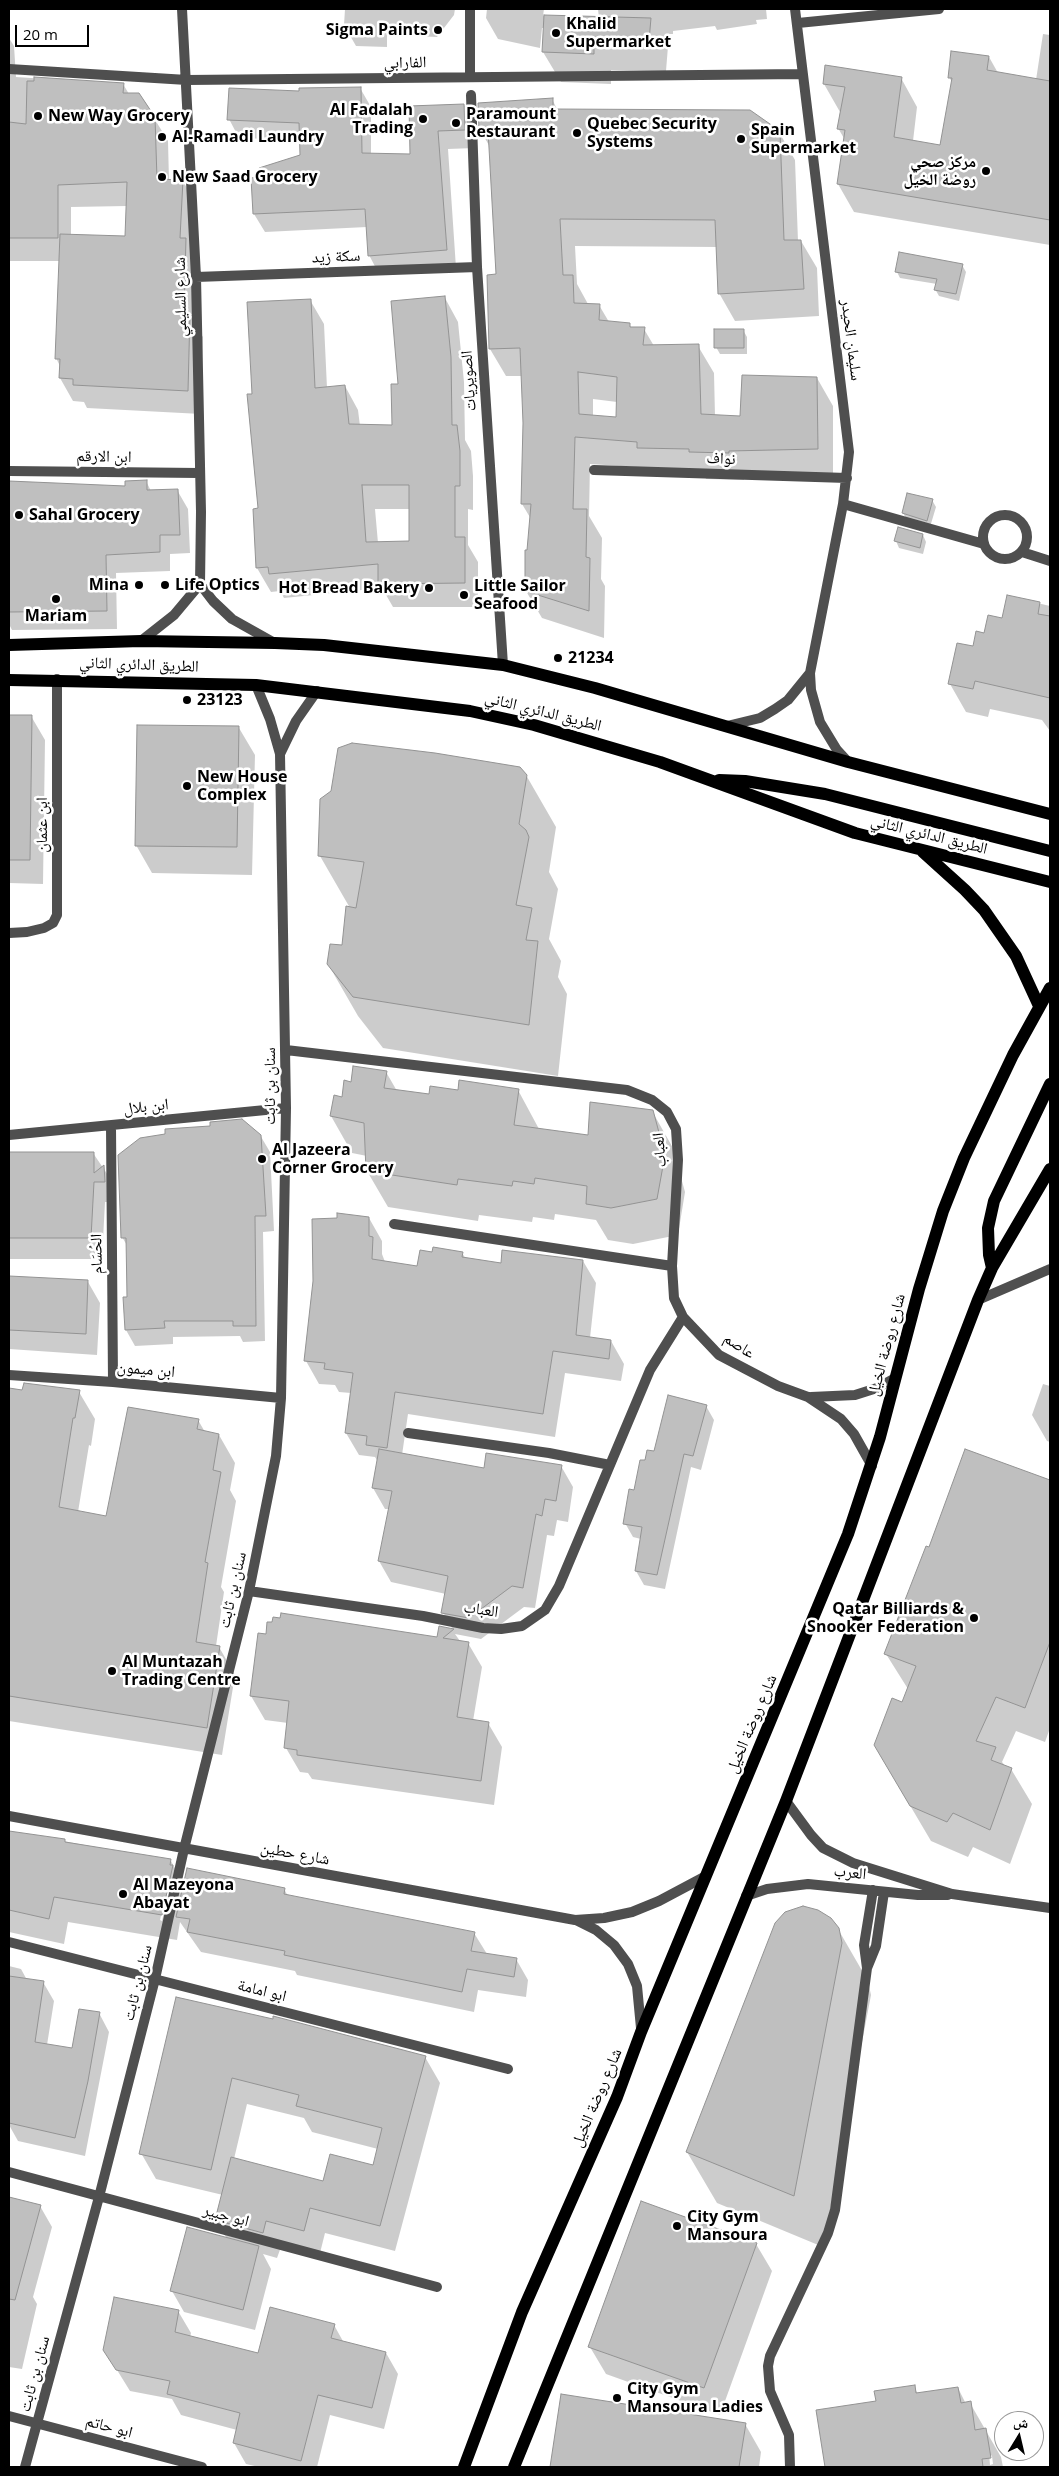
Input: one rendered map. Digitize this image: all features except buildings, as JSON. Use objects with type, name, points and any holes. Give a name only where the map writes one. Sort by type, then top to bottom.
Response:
[{"type":"main road","name":"الطريق الدائري الثاني","points":[[9,645],[141,642],[275,643],[324,645],[502,665],[595,688],[848,762],[1050,814]]},
{"type":"main road","name":"الطريق الدائري الثاني","points":[[9,680],[57,679],[256,685],[470,711],[534,725],[642,757],[855,834],[1050,882]]},
{"type":"main road","points":[[704,779],[745,781],[825,794],[1050,850]]},
{"type":"main road","points":[[1035,810],[1050,807]]},
{"type":"main road","points":[[921,851],[965,890],[984,910],[1016,956],[1039,1006]]},
{"type":"main road","name":"شارع روضة الخيل","points":[[464,2467],[522,2312],[617,2097],[641,2032],[835,1567],[872,1466],[943,1211],[987,1106],[1050,988]]},
{"type":"main road","points":[[992,1268],[989,1255],[988,1228],[994,1201],[1050,1084]]},
{"type":"main road","points":[[515,2466],[786,1801],[978,1300],[992,1268],[1050,1169]]},
{"type":"street","name":"شارع السليمي","points":[[182,9],[196,277],[200,584]]},
{"type":"street","points":[[470,9],[470,77]]},
{"type":"street","name":"سليمان الحيدر","points":[[795,9],[848,437],[847,478],[810,674],[811,690],[820,722],[827,736],[848,762]]},
{"type":"street","points":[[798,23],[939,9]]},
{"type":"street","name":"الفارابي","points":[[9,69],[187,80],[803,74]]},
{"type":"street","name":"الصويريات","points":[[471,96],[477,267],[502,665]]},
{"type":"street","name":"سكة زيد","points":[[196,277],[477,267]]},
{"type":"street","name":"نواف","points":[[594,470],[847,478]]},
{"type":"street","name":"ابن الارقم","points":[[9,471],[199,473]]},
{"type":"street","points":[[843,504],[984,544]]},
{"type":"street","points":[[1008,515],[1022,522],[1026,529],[1028,541],[1022,552],[1013,559],[1001,559],[990,554],[984,544],[984,532],[990,522],[996,517],[1008,515]]},
{"type":"street","points":[[1022,552],[1050,561]]},
{"type":"street","points":[[141,642],[174,615],[200,584],[213,602],[232,618],[252,632],[275,643]]},
{"type":"street","name":"سليمان الحيدر","points":[[727,726],[760,718],[775,710],[788,700],[810,674]]},
{"type":"street","name":"ابن عثمان","points":[[9,933],[44,928],[53,923],[57,915],[57,679]]},
{"type":"street","name":"سنان بن ثابت","points":[[25,2467],[99,2197],[155,1979],[184,1849],[249,1590],[271,1490],[281,1398],[286,1050],[280,754],[270,718],[256,685]]},
{"type":"street","name":"سنان بن ثابت","points":[[280,754],[296,721],[317,691]]},
{"type":"street","name":"العباب","points":[[286,1050],[627,1090],[652,1100],[668,1112],[676,1129],[678,1160],[672,1266]]},
{"type":"street","name":"ابن بلال","points":[[9,1135],[286,1108]]},
{"type":"street","name":"الحُسَام","points":[[111,1126],[113,1382]]},
{"type":"street","points":[[394,1224],[672,1266]]},
{"type":"street","name":"عاصم","points":[[672,1266],[674,1298],[683,1317],[719,1355],[778,1386],[808,1397],[840,1419],[854,1434],[872,1466]]},
{"type":"street","points":[[978,1300],[1050,1269]]},
{"type":"street","name":"العباب","points":[[249,1590],[423,1616],[483,1628],[501,1629],[522,1626],[546,1610],[559,1586],[650,1370],[683,1317]]},
{"type":"street","name":"ابن ميمون","points":[[9,1375],[113,1382],[281,1398]]},
{"type":"street","name":"عاصم","points":[[808,1397],[826,1398],[854,1395],[877,1388],[895,1378]]},
{"type":"street","points":[[408,1433],[549,1453],[610,1465]]},
{"type":"street","name":"العرب","points":[[786,1801],[811,1835],[836,1856],[873,1870],[952,1894],[1050,1908]]},
{"type":"street","name":"شارع حطين","points":[[9,1816],[575,1920],[604,1918],[632,1912],[659,1901],[706,1876]]},
{"type":"street","name":"العرب","points":[[746,1896],[767,1889],[808,1884],[931,1896],[952,1894]]},
{"type":"street","points":[[790,2467],[789,2435],[770,2391],[768,2366],[770,2356],[828,2234],[836,2210],[866,1968],[864,1945],[872,1890]]},
{"type":"street","points":[[866,1968],[876,1946],[884,1892]]},
{"type":"street","name":"شارع حطين","points":[[575,1920],[596,1930],[614,1945],[628,1964],[637,1986],[641,2008],[641,2032]]},
{"type":"street","name":"ابو امامة","points":[[9,1942],[508,2069]]},
{"type":"street","name":"ابو جبير","points":[[9,2172],[437,2287]]},
{"type":"street","name":"ابو حاتم","points":[[9,2416],[202,2467]]},
{"type":"place","name":"Sigma Paints","points":[[438,30]]},
{"type":"place","name":"Khalid Supermarket","points":[[556,33]]},
{"type":"place","name":"New Way Grocery","points":[[38,116]]},
{"type":"place","name":"Al Fadalah Trading","points":[[423,119]]},
{"type":"place","name":"Paramount Restaurant","points":[[456,123]]},
{"type":"place","name":"Quebec Security Systems","points":[[577,133]]},
{"type":"place","name":"Al-Ramadi Laundry","points":[[162,137]]},
{"type":"place","name":"Spain Supermarket","points":[[741,139]]},
{"type":"place","name":"مركز صحي روضة الخيل","points":[[986,171]]},
{"type":"place","name":"New Saad Grocery","points":[[162,177]]},
{"type":"place","name":"Sahal Grocery","points":[[19,515]]},
{"type":"place","name":"Mina","points":[[139,585]]},
{"type":"place","name":"Life Optics","points":[[165,585]]},
{"type":"place","name":"Hot Bread Bakery","points":[[429,588]]},
{"type":"place","name":"Little Sailor Seafood","points":[[464,595]]},
{"type":"place","name":"Mariam","points":[[56,599]]},
{"type":"place","name":"21234","points":[[558,658]]},
{"type":"place","name":"23123","points":[[187,700]]},
{"type":"place","name":"New House Complex","points":[[187,786]]},
{"type":"place","name":"Al Jazeera Corner Grocery","points":[[262,1159]]},
{"type":"place","name":"Qatar Billiards & Snooker Federation","points":[[974,1618]]},
{"type":"place","name":"Al Muntazah Trading Centre","points":[[112,1671]]},
{"type":"place","name":"Al Mazeyona Abayat","points":[[123,1894]]},
{"type":"place","name":"City Gym Mansoura","points":[[677,2226]]},
{"type":"place","name":"City Gym Mansoura Ladies","points":[[617,2398]]}]
